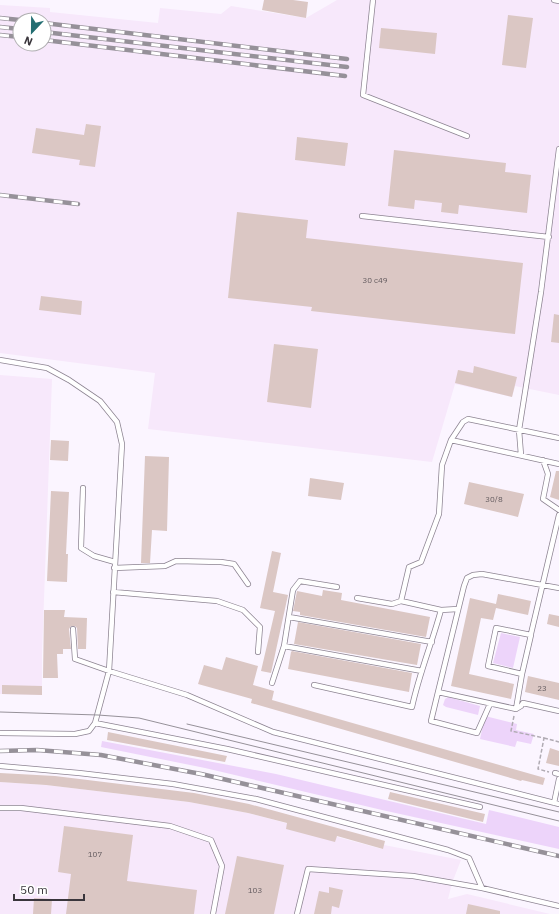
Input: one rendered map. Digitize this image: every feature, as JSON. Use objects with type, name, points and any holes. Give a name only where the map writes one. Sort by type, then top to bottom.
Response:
[{"type":"lane","points":[[374,0],[363,95],[467,136]]},
{"type":"lane","points":[[554,0],[559,1]]},
{"type":"lane","points":[[521,455],[519,430],[527,388],[549,237],[559,149]]},
{"type":"lane","points":[[362,216],[549,237]]},
{"type":"lane","points":[[0,360],[47,368],[69,380],[100,401],[117,422],[122,444],[109,671],[95,723],[89,731],[75,734],[0,733]]},
{"type":"lane","points":[[401,601],[409,567],[421,562],[439,514],[442,465],[451,440],[463,422],[468,419],[559,438]]},
{"type":"lane","points":[[451,440],[559,464]]},
{"type":"lane","points":[[543,460],[548,474],[543,499],[559,510]]},
{"type":"lane","points":[[83,488],[81,548],[94,556],[115,562]]},
{"type":"lane","points":[[516,709],[522,674],[559,515]]},
{"type":"lane","points":[[114,568],[165,566],[176,561],[221,562],[234,564],[248,584]]},
{"type":"lane","points":[[490,704],[477,733],[431,721],[467,578],[473,575],[482,574],[559,588]]},
{"type":"lane","points":[[272,683],[284,646],[293,590],[300,581],[338,587]]},
{"type":"lane","points":[[113,592],[216,601],[242,610],[260,627],[258,652]]},
{"type":"lane","points":[[357,598],[392,604],[401,601],[441,610],[458,609]]},
{"type":"lane","points":[[314,685],[412,707],[417,683],[432,642],[441,610]]},
{"type":"lane","points":[[289,617],[432,642]]},
{"type":"lane","points":[[522,674],[488,666],[496,628],[531,635]]},
{"type":"lane","points":[[72,629],[75,659],[187,695],[273,732],[559,804]]},
{"type":"lane","points":[[284,646],[422,671]]},
{"type":"lane","points":[[438,692],[516,709],[523,703],[547,710],[559,711]]},
{"type":"lane","points":[[95,723],[227,749],[480,807]]},
{"type":"lane","points":[[0,766],[79,772],[173,784],[256,799],[448,850],[469,858],[482,888]]},
{"type":"lane","points":[[554,803],[559,779]]},
{"type":"lane","points":[[0,808],[21,808],[170,826],[211,840],[222,866],[213,914]]},
{"type":"lane","points":[[297,914],[308,869],[413,876],[482,888],[559,906]]},
{"type":"path","points":[[516,709],[511,731],[559,742]]},
{"type":"path","points":[[544,738],[538,769],[557,773]]},
{"type":"shaded area","points":[[337,0],[559,0],[559,395],[515,386],[512,397],[455,384],[432,462],[148,429],[155,373],[0,353],[0,5],[50,8],[50,12],[12,12],[12,52],[52,52],[52,12],[158,23],[160,8],[221,14],[231,6],[306,18]]},
{"type":"shaded area","points":[[0,375],[52,379],[42,654],[42,695],[0,694]]},
{"type":"shaded area","points":[[501,633],[520,637],[513,668],[493,663]]},
{"type":"shaded area","points":[[448,697],[480,706],[478,715],[446,707],[443,705],[445,699]]},
{"type":"shaded area","points":[[485,716],[517,724],[516,730],[534,734],[531,744],[517,741],[515,747],[480,739]]},
{"type":"shaded area","points":[[102,741],[276,774],[486,824],[489,810],[559,827],[559,849],[382,810],[205,768],[101,747]]},
{"type":"shaded area","points":[[0,782],[46,785],[189,802],[248,813],[382,849],[384,845],[461,860],[452,883],[448,899],[467,894],[550,914],[0,914]]},
{"type":"building","points":[[264,0],[293,0],[308,2],[306,18],[262,10]]},
{"type":"building","points":[[508,15],[533,18],[526,68],[502,65]]},
{"type":"building","points":[[381,28],[437,33],[435,54],[379,48]]},
{"type":"building","points":[[86,124],[101,126],[95,167],[79,165],[80,160],[32,153],[36,128],[84,135]]},
{"type":"building","points":[[297,137],[348,143],[345,166],[295,160]]},
{"type":"building","points":[[394,150],[506,163],[505,172],[531,175],[527,213],[459,205],[458,214],[441,212],[442,203],[415,200],[414,209],[388,206]]},
{"type":"building","points":[[237,212],[308,220],[306,238],[523,263],[515,334],[311,311],[312,307],[228,298]]},
{"type":"building","points":[[41,296],[82,301],[81,315],[39,310]]},
{"type":"building","points":[[554,314],[559,315],[559,343],[551,342]]},
{"type":"building","points":[[274,344],[318,349],[311,408],[267,402]]},
{"type":"building","points":[[474,366],[517,377],[512,397],[455,383],[458,370],[473,373]]},
{"type":"building","points":[[51,440],[69,441],[68,461],[50,460]]},
{"type":"building","points":[[145,456],[169,457],[167,531],[152,530],[150,563],[141,563]]},
{"type":"building","points":[[556,471],[559,471],[559,500],[550,497]]},
{"type":"building","points":[[310,478],[344,483],[341,500],[308,496]]},
{"type":"building","points":[[469,482],[524,494],[518,517],[464,504]]},
{"type":"building","points":[[51,491],[69,492],[66,554],[68,554],[67,582],[47,581]]},
{"type":"building","points":[[272,551],[281,553],[273,592],[288,595],[271,673],[261,671],[275,611],[260,608]]},
{"type":"building","points":[[323,590],[342,593],[341,600],[430,617],[426,637],[300,615],[300,612],[293,611],[297,591],[322,596]]},
{"type":"building","points":[[498,594],[531,601],[528,615],[496,608],[493,620],[481,618],[469,674],[514,684],[511,699],[451,686],[470,598],[496,604]]},
{"type":"building","points":[[44,610],[65,610],[64,617],[87,618],[86,649],[78,649],[77,628],[75,626],[71,626],[69,629],[71,649],[63,649],[63,654],[57,654],[58,678],[43,678]]},
{"type":"building","points":[[549,614],[559,616],[559,627],[547,624]]},
{"type":"building","points":[[298,622],[421,644],[417,665],[294,644]]},
{"type":"building","points":[[292,651],[412,673],[409,692],[288,669]]},
{"type":"building","points":[[226,657],[258,666],[253,685],[274,691],[272,700],[545,778],[543,785],[521,781],[251,703],[252,699],[198,684],[204,665],[222,670]]},
{"type":"building","points":[[528,676],[559,683],[559,700],[525,692]]},
{"type":"building","points":[[2,685],[42,686],[42,695],[2,694]]},
{"type":"building","points":[[108,732],[227,756],[225,762],[107,740]]},
{"type":"building","points":[[550,748],[559,751],[559,766],[546,763]]},
{"type":"building","points":[[0,773],[55,776],[194,793],[249,804],[385,841],[383,849],[337,836],[335,842],[286,829],[287,823],[248,813],[189,802],[46,785],[0,782]]},
{"type":"building","points":[[390,792],[485,814],[483,822],[388,799]]},
{"type":"building","points":[[64,826],[133,835],[127,881],[197,890],[194,914],[66,914],[71,874],[58,872]]},
{"type":"building","points":[[237,856],[284,865],[274,914],[225,914]]},
{"type":"building","points":[[329,887],[343,890],[339,908],[332,906],[331,914],[314,914],[319,891],[329,893]]},
{"type":"building","points":[[34,898],[52,899],[51,914],[33,914]]},
{"type":"building","points":[[468,904],[500,911],[500,914],[466,914]]},
{"type":"tram line","points":[[0,712],[98,715],[139,718],[559,821]]},
{"type":"tram line","points":[[187,724],[559,812]]},
{"type":"railway","points":[[0,18],[12,19]]},
{"type":"railway","points":[[52,24],[347,59]]},
{"type":"railway","points":[[0,27],[12,28]]},
{"type":"railway","points":[[52,33],[347,67]]},
{"type":"railway","points":[[0,35],[12,36]]},
{"type":"railway","points":[[52,41],[345,76]]},
{"type":"railway","points":[[0,195],[78,204]]},
{"type":"railway","points":[[0,751],[37,750],[101,755],[201,774],[559,856]]}]
